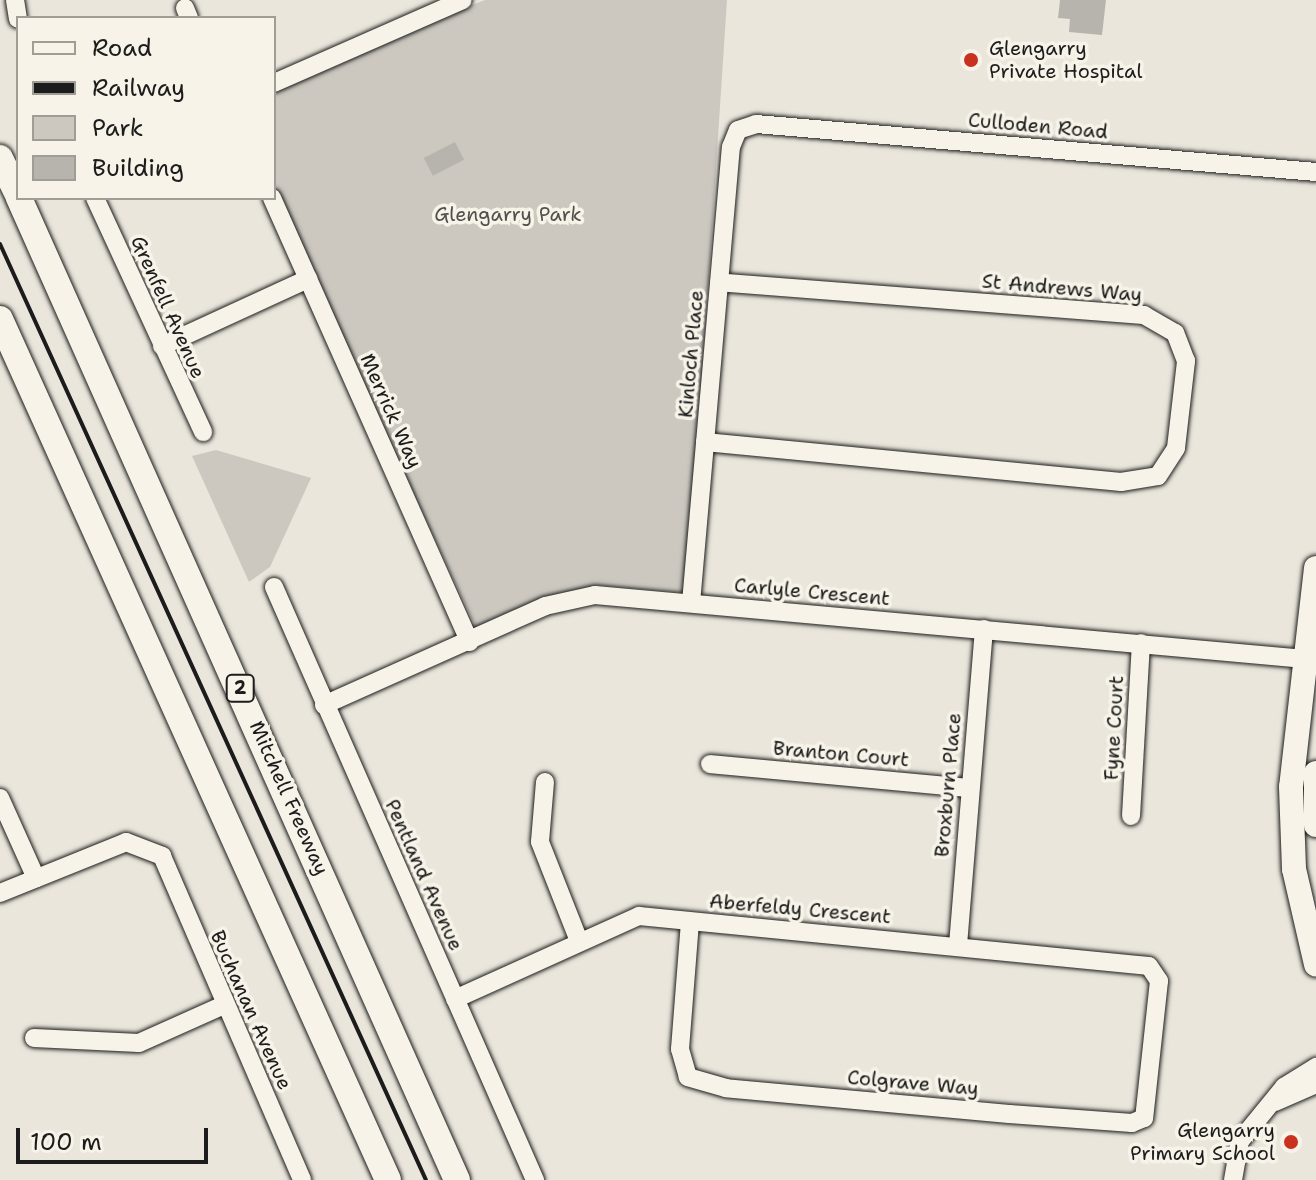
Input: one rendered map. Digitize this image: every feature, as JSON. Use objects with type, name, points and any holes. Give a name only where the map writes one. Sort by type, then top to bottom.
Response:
[{"type":"highway","name":"Mitchell Freeway","points":[[0,158],[16,190]]},
{"type":"highway","name":"Mitchell Freeway","points":[[21,200],[457,1180]]},
{"type":"highway","points":[[0,319],[388,1180]]},
{"type":"main road","points":[[1316,568],[1310,659],[1291,825],[1316,964]]},
{"type":"main road","points":[[1316,773],[1316,825]]},
{"type":"street","points":[[276,82],[463,0]]},
{"type":"street","name":"Culloden Road","points":[[756,124],[1316,172]]},
{"type":"street","name":"Kinloch Place","points":[[691,603],[732,140],[756,124]]},
{"type":"street","name":"Grenfell Avenue","points":[[96,200],[203,432]]},
{"type":"street","name":"Merrick Way","points":[[273,200],[470,642]]},
{"type":"street","points":[[162,346],[308,279]]},
{"type":"street","name":"St Andrews Way","points":[[705,442],[1121,482],[1158,476],[1176,448],[1186,361],[1175,333],[1144,315],[719,282]]},
{"type":"street","name":"Pentland Avenue","points":[[274,587],[535,1180]]},
{"type":"street","name":"Carlyle Crescent","points":[[324,705],[545,606],[595,595],[1310,659]]},
{"type":"street","name":"Broxburn Place","points":[[958,945],[968,788],[984,629]]},
{"type":"street","name":"Fyne Court","points":[[1131,816],[1141,643]]},
{"type":"street","name":"Branton Court","points":[[710,764],[968,788]]},
{"type":"street","points":[[545,782],[540,842],[579,941]]},
{"type":"street","points":[[0,798],[36,878],[0,893]]},
{"type":"street","name":"Buchanan Avenue","points":[[36,878],[126,842],[162,856],[302,1180]]},
{"type":"street","name":"Aberfeldy Crescent","points":[[455,999],[639,916],[958,945],[1156,972]]},
{"type":"street","name":"Colgrave Way","points":[[690,922],[680,1049],[688,1077],[726,1088],[1132,1123],[1146,1110],[1156,972]]},
{"type":"street","points":[[34,1038],[139,1043],[224,1005]]},
{"type":"street","points":[[1233,1180],[1240,1141],[1275,1102],[1316,1067]]},
{"type":"street","points":[[1275,1102],[1316,1084]]},
{"type":"green space","name":"Glengarry Park","points":[[485,0],[727,0],[688,593],[596,585],[477,629],[276,199],[276,83]]},
{"type":"green space","points":[[216,450],[311,478],[270,567],[249,582],[192,456]]},
{"type":"building","points":[[1060,0],[1106,0],[1102,35],[1069,32],[1070,19],[1058,18]]},
{"type":"building","points":[[455,142],[464,160],[433,176],[424,158]]},
{"type":"railway","points":[[0,244],[426,1180]]},
{"type":"place","name":"Glengarry Private Hospital","points":[[971,60]]},
{"type":"place","name":"Glengarry Primary School","points":[[1291,1142]]}]
